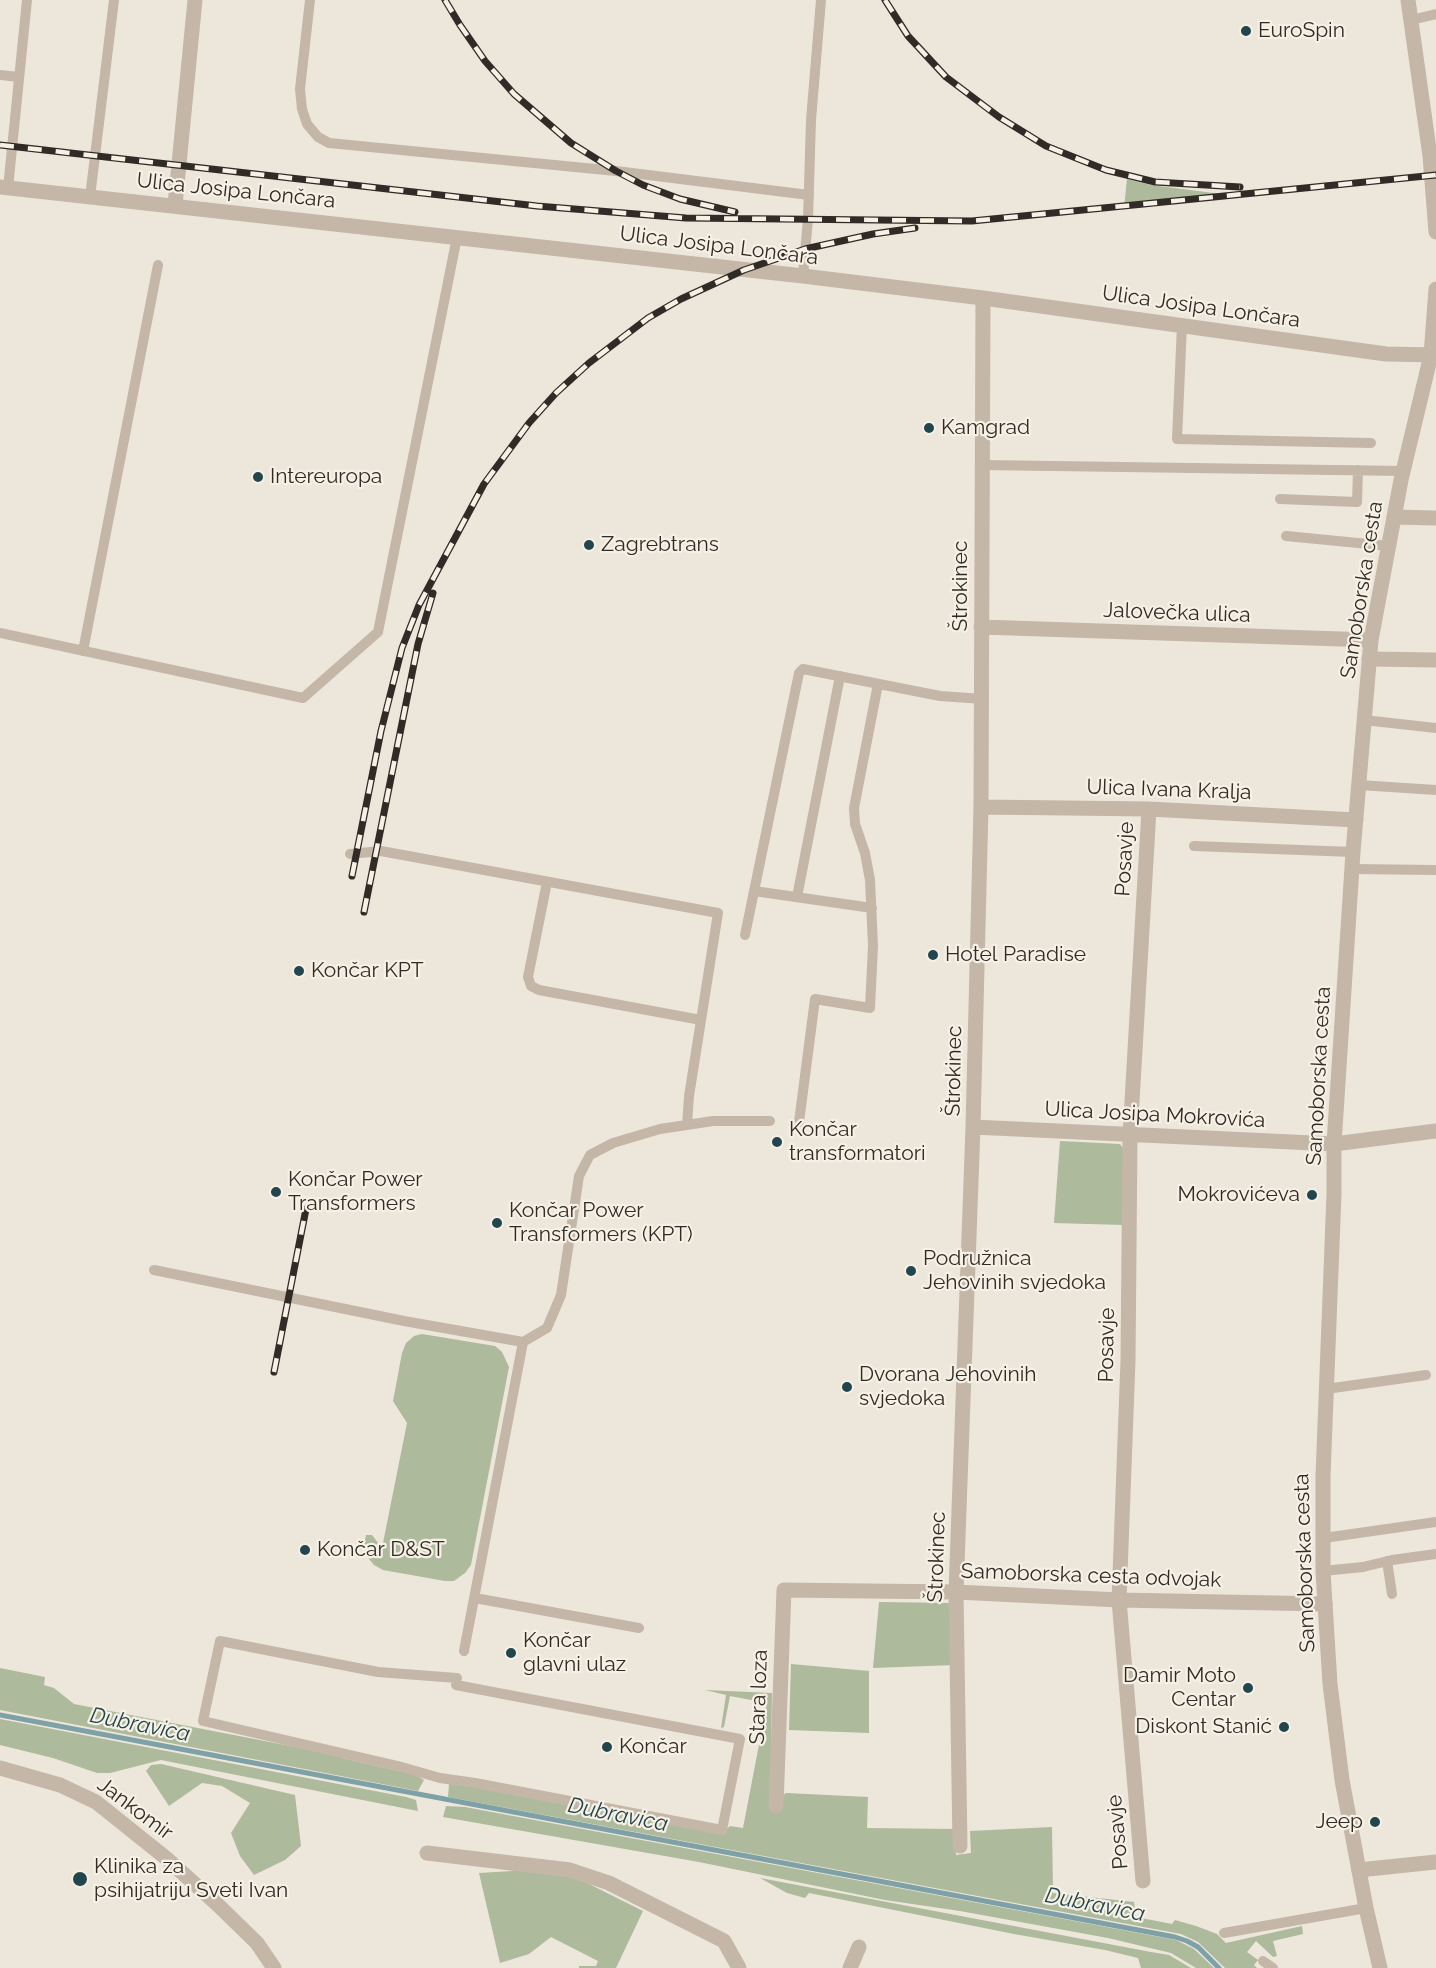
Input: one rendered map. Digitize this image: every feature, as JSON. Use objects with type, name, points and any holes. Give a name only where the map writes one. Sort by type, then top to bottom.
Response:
[{"type":"street","points":[[175,206],[195,0]]},
{"type":"street","points":[[1408,0],[1433,156],[1436,232]]},
{"type":"street","name":"Ulica Josipa Lončara","points":[[4,188],[803,276],[983,298],[1386,354],[1434,355]]},
{"type":"street","name":"Samoborska cesta","points":[[1380,1968],[1366,1908],[1342,1780],[1330,1684],[1323,1571],[1323,1476],[1334,1144],[1353,852],[1371,640],[1403,471],[1434,355],[1436,289]]},
{"type":"street","name":"Štrokinec","points":[[960,1846],[956,1592],[973,1127],[981,807],[983,298]]},
{"type":"street","points":[[1394,517],[1436,518]]},
{"type":"street","name":"Jalovečka ulica","points":[[981,627],[1371,640]]},
{"type":"street","points":[[1369,660],[1436,660]]},
{"type":"street","name":"Ulica Ivana Kralja","points":[[981,807],[1149,809],[1356,820]]},
{"type":"street","name":"Posavje","points":[[1143,1881],[1119,1600],[1128,1361],[1130,1136],[1149,809]]},
{"type":"street","name":"Ulica Josipa Mokrovića","points":[[973,1127],[1334,1144],[1436,1131]]},
{"type":"street","name":"Samoborska cesta odvojak","points":[[784,1590],[956,1592],[1119,1600],[1325,1604]]},
{"type":"street","name":"Stara loza","points":[[776,1806],[784,1590]]},
{"type":"street","name":"Jankomir","points":[[0,1768],[60,1785],[96,1802],[166,1858],[218,1905],[256,1943],[274,1968]]},
{"type":"street","points":[[427,1853],[570,1870],[609,1883],[724,1941],[739,1968]]},
{"type":"street","points":[[1359,1870],[1436,1862]]},
{"type":"street","points":[[850,1968],[859,1947]]},
{"type":"lane","points":[[4,188],[27,0]]},
{"type":"lane","points":[[90,196],[114,0]]},
{"type":"lane","points":[[310,0],[300,89],[302,110],[307,124],[318,137],[329,143],[616,171],[809,195]]},
{"type":"lane","points":[[803,276],[809,195],[811,120],[821,0]]},
{"type":"lane","points":[[1411,20],[1436,14]]},
{"type":"lane","points":[[0,75],[19,77]]},
{"type":"lane","points":[[0,633],[303,698],[378,632],[457,237]]},
{"type":"lane","points":[[83,651],[158,265]]},
{"type":"lane","points":[[1182,326],[1177,439],[1371,443]]},
{"type":"lane","points":[[982,465],[1403,471]]},
{"type":"lane","points":[[1280,499],[1357,502],[1358,470]]},
{"type":"lane","points":[[1286,536],[1389,546]]},
{"type":"lane","points":[[745,935],[799,673],[803,669],[940,696],[983,699]]},
{"type":"lane","points":[[797,897],[840,676]]},
{"type":"lane","points":[[799,1122],[815,999],[870,1008],[872,908],[869,871],[855,824],[854,808],[878,684]]},
{"type":"lane","points":[[1364,720],[1436,728]]},
{"type":"lane","points":[[1359,785],[1436,790]]},
{"type":"lane","points":[[1194,846],[1353,852]]},
{"type":"lane","points":[[350,854],[381,851],[718,913],[689,1096],[687,1125]]},
{"type":"lane","points":[[1352,869],[1436,870]]},
{"type":"lane","points":[[547,882],[528,977],[531,986],[539,990],[701,1020]]},
{"type":"lane","points":[[754,891],[872,908]]},
{"type":"lane","points":[[154,1270],[404,1321],[523,1342],[547,1328],[561,1295],[579,1176],[590,1155],[613,1143],[660,1129],[713,1121],[770,1121]]},
{"type":"lane","points":[[464,1651],[523,1342]]},
{"type":"lane","points":[[1326,1389],[1426,1375]]},
{"type":"lane","points":[[1324,1538],[1436,1522]]},
{"type":"lane","points":[[1323,1571],[1363,1567],[1436,1554]]},
{"type":"lane","points":[[1388,1561],[1392,1594]]},
{"type":"lane","points":[[475,1598],[639,1628]]},
{"type":"lane","points":[[220,1641],[378,1672],[456,1681],[740,1739],[722,1830],[440,1778],[398,1766],[202,1721],[220,1641]]},
{"type":"lane","points":[[1224,1933],[1366,1908]]},
{"type":"lane","points":[[1263,1961],[1273,1968]]},
{"type":"green space","points":[[1127,179],[1151,185],[1237,196],[1124,208]]},
{"type":"green space","points":[[1060,1141],[1120,1144],[1123,1148],[1124,1225],[1054,1223]]},
{"type":"green space","points":[[422,1334],[495,1346],[502,1352],[509,1367],[471,1565],[454,1581],[383,1570],[369,1559],[364,1546],[366,1535],[372,1535],[382,1548],[407,1423],[393,1401],[406,1343],[414,1336]]},
{"type":"green space","points":[[879,1602],[949,1603],[954,1665],[873,1668]]},
{"type":"green space","points":[[791,1664],[869,1671],[869,1733],[789,1730]]},
{"type":"green space","points":[[0,1668],[45,1677],[44,1685],[54,1688],[74,1704],[342,1756],[342,1758],[416,1775],[424,1780],[418,1791],[0,1710]]},
{"type":"green space","points":[[705,1690],[772,1693],[770,1806],[786,1793],[868,1797],[867,1828],[954,1829],[956,1855],[971,1853],[970,1831],[1052,1827],[1053,1893],[1134,1902],[1136,1917],[1172,1924],[1175,1920],[1196,1926],[1217,1934],[1226,1943],[1302,1926],[1303,1934],[1273,1941],[1277,1956],[1273,1957],[1256,1941],[1247,1952],[1258,1960],[1254,1965],[1257,1968],[1225,1968],[1198,1942],[1181,1934],[448,1797],[449,1784],[452,1783],[721,1834],[730,1826],[743,1828],[767,1703],[730,1696],[724,1727],[721,1728],[726,1695]]},
{"type":"green space","points":[[0,1719],[406,1797],[416,1800],[418,1811],[161,1760],[110,1773],[97,1773],[53,1758],[0,1745]]},
{"type":"green space","points":[[161,1764],[295,1795],[301,1846],[285,1860],[254,1875],[240,1856],[231,1833],[250,1803],[222,1786],[202,1783],[169,1806],[146,1771],[151,1765]]},
{"type":"green space","points":[[446,1806],[465,1807],[1176,1940],[1194,1949],[1214,1968],[1196,1968],[1171,1953],[1108,1938],[885,1900],[699,1862],[443,1817]]},
{"type":"green space","points":[[530,1870],[579,1879],[643,1911],[616,1968],[579,1968],[579,1966],[596,1966],[598,1961],[551,1937],[529,1954],[500,1963],[479,1873]]},
{"type":"green space","points":[[760,1878],[1169,1955],[1191,1968],[1141,1968],[1138,1958],[1105,1950],[809,1893],[805,1898],[787,1893]]},
{"type":"waterway","name":"Dubravica","points":[[0,1715],[1175,1937],[1198,1947],[1219,1968]]},
{"type":"railway","points":[[445,0],[485,61],[514,94],[571,143],[643,185],[680,199],[735,212]]},
{"type":"railway","points":[[885,0],[908,36],[946,77],[999,117],[1046,146],[1106,170],[1155,182],[1240,187]]},
{"type":"railway","points":[[0,145],[537,206],[686,218],[972,221],[1436,175]]},
{"type":"railway","points":[[352,876],[381,731],[402,648],[419,605],[484,484],[529,423],[556,393],[589,363],[648,318],[681,299],[744,270],[805,249],[873,234],[915,228]]},
{"type":"railway","points":[[364,912],[418,644],[433,593]]},
{"type":"railway","points":[[274,1372],[306,1209]]},
{"type":"place","name":"EuroSpin","points":[[1246,31]]},
{"type":"place","name":"Kamgrad","points":[[929,428]]},
{"type":"place","name":"Intereuropa","points":[[258,477]]},
{"type":"place","name":"Zagrebtrans","points":[[589,545]]},
{"type":"place","name":"Hotel Paradise","points":[[933,955]]},
{"type":"place","name":"Končar KPT","points":[[299,971]]},
{"type":"place","name":"Končar transformatori","points":[[777,1142]]},
{"type":"place","name":"Končar Power Transformers","points":[[276,1192]]},
{"type":"place","name":"Mokrovićeva","points":[[1312,1195]]},
{"type":"place","name":"Končar Power Transformers (KPT)","points":[[497,1223]]},
{"type":"place","name":"Podružnica Jehovinih svjedoka","points":[[911,1271]]},
{"type":"place","name":"Dvorana Jehovinih svjedoka","points":[[847,1387]]},
{"type":"place","name":"Končar D&ST","points":[[305,1550]]},
{"type":"place","name":"Končar glavni ulaz","points":[[511,1653]]},
{"type":"place","name":"Damir Moto Centar","points":[[1248,1688]]},
{"type":"place","name":"Diskont Stanić","points":[[1284,1727]]},
{"type":"place","name":"Končar","points":[[607,1747]]},
{"type":"place","name":"Jeep","points":[[1375,1822]]},
{"type":"place","name":"Klinika za psihijatriju Sveti Ivan","points":[[80,1879]]}]
